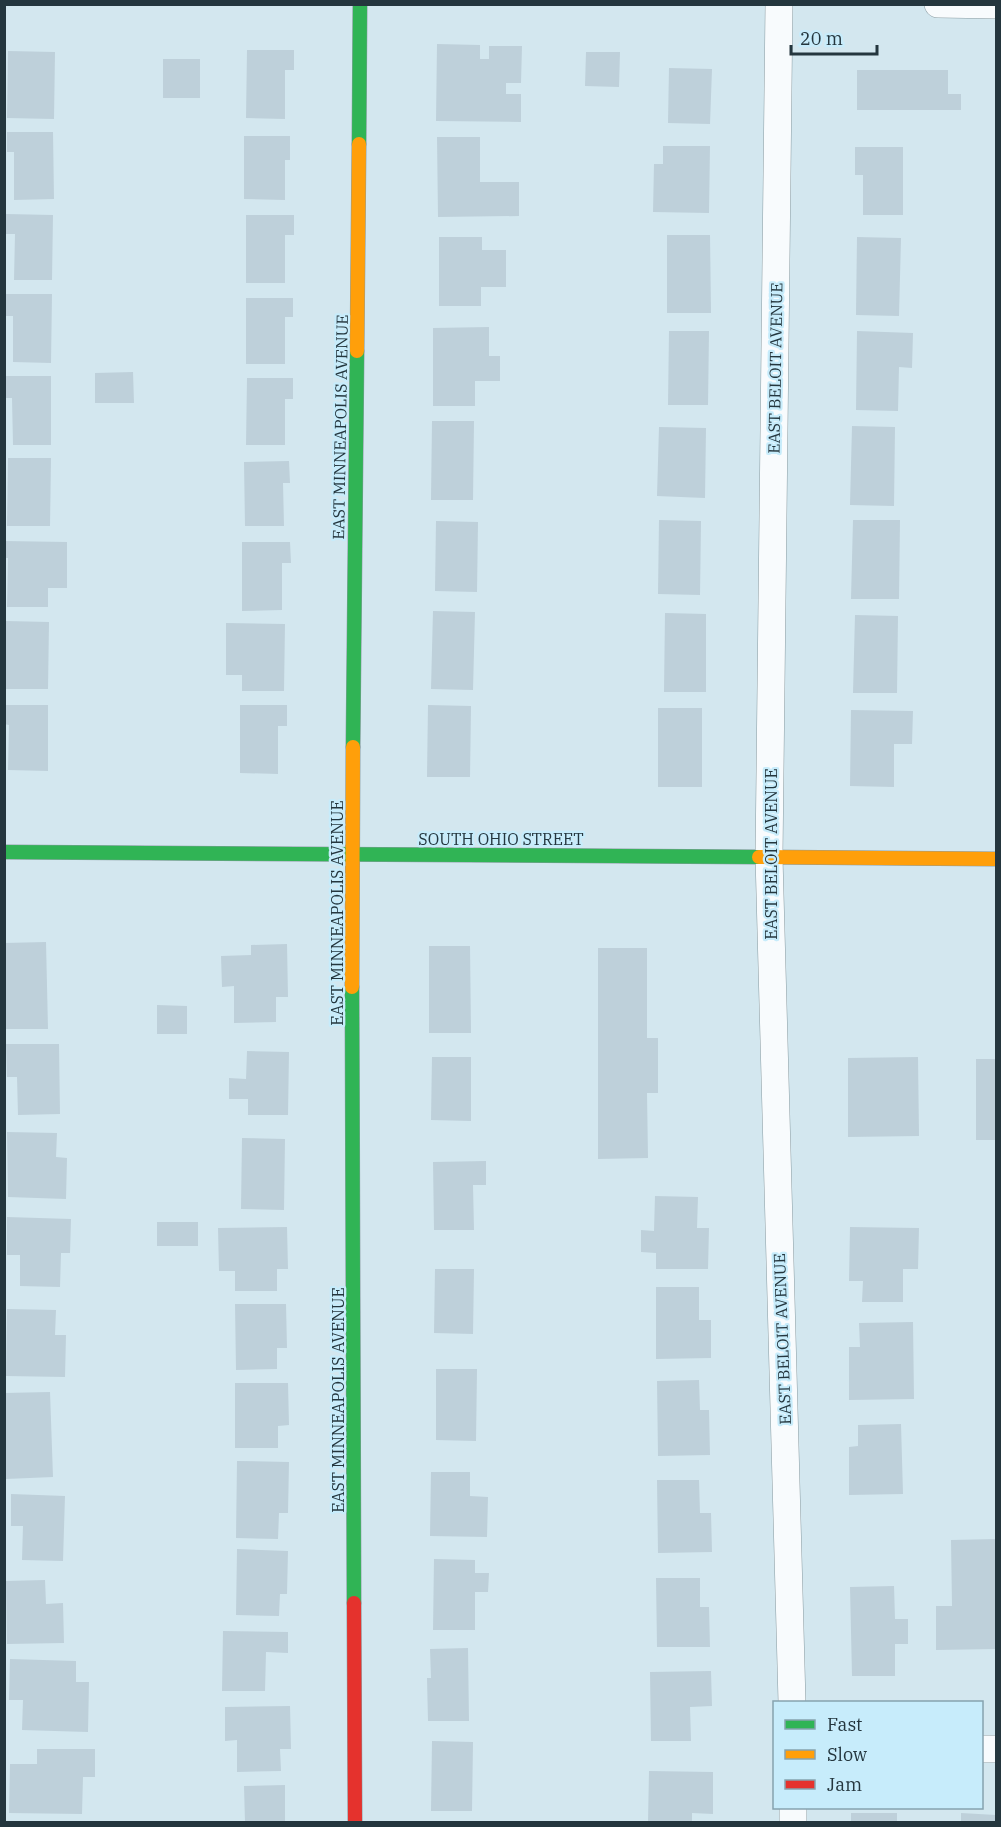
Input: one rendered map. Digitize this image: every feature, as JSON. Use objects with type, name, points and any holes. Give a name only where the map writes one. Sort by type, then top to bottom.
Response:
[{"type":"street","name":"EAST MINNEAPOLIS AVENUE","points":[[355,1822],[352,855],[360,4]]},
{"type":"street","name":"EAST BELOIT AVENUE","points":[[779,4],[769,857],[792,1701]]},
{"type":"street","points":[[938,4],[996,5]]},
{"type":"street","name":"SOUTH OHIO STREET","points":[[4,852],[996,859]]},
{"type":"building","points":[[437,44],[480,45],[480,59],[489,59],[489,46],[522,46],[521,83],[506,83],[506,94],[521,94],[521,122],[436,121]]},
{"type":"building","points":[[247,50],[294,50],[294,70],[285,70],[285,119],[246,118]]},
{"type":"building","points":[[8,51],[55,52],[54,119],[7,118]]},
{"type":"building","points":[[586,52],[620,52],[619,87],[585,86]]},
{"type":"building","points":[[163,59],[200,59],[200,98],[163,98]]},
{"type":"building","points":[[669,68],[712,69],[710,124],[668,123]]},
{"type":"building","points":[[857,70],[948,70],[948,94],[961,94],[961,110],[857,110]]},
{"type":"building","points":[[7,132],[53,132],[54,199],[14,200],[14,152],[7,152]]},
{"type":"building","points":[[244,136],[290,136],[290,160],[285,160],[285,200],[244,199]]},
{"type":"building","points":[[437,137],[480,137],[480,182],[519,182],[519,216],[438,217]]},
{"type":"building","points":[[663,146],[710,146],[709,213],[653,212],[654,164],[663,164]]},
{"type":"building","points":[[855,147],[903,147],[903,215],[863,215],[863,175],[855,175]]},
{"type":"building","points":[[6,214],[53,215],[52,280],[14,280],[15,234],[5,234]]},
{"type":"building","points":[[246,215],[294,215],[294,235],[285,235],[285,283],[246,283]]},
{"type":"building","points":[[667,235],[710,235],[711,313],[667,313]]},
{"type":"building","points":[[439,237],[482,237],[482,250],[506,250],[506,287],[481,287],[481,306],[439,306]]},
{"type":"building","points":[[857,237],[901,238],[899,316],[856,315]]},
{"type":"building","points":[[4,294],[52,294],[51,363],[13,362],[13,316],[4,316]]},
{"type":"building","points":[[246,298],[293,298],[293,317],[285,317],[285,364],[246,364]]},
{"type":"building","points":[[489,327],[489,356],[500,356],[500,381],[475,381],[475,406],[433,406],[433,328]]},
{"type":"building","points":[[669,331],[709,331],[708,405],[668,405]]},
{"type":"building","points":[[857,331],[913,333],[912,368],[899,367],[898,411],[856,410]]},
{"type":"building","points":[[133,372],[134,403],[95,403],[95,373]]},
{"type":"building","points":[[4,376],[51,376],[51,445],[13,445],[12,398],[4,398]]},
{"type":"building","points":[[247,378],[293,378],[293,399],[285,399],[285,445],[246,445]]},
{"type":"building","points":[[432,421],[474,421],[473,500],[431,500]]},
{"type":"building","points":[[852,426],[895,427],[894,506],[850,505]]},
{"type":"building","points":[[659,427],[706,428],[705,498],[657,496]]},
{"type":"building","points":[[8,458],[51,458],[50,526],[7,526]]},
{"type":"building","points":[[289,461],[290,483],[283,483],[284,526],[245,526],[244,462]]},
{"type":"building","points":[[659,520],[701,521],[700,595],[658,594]]},
{"type":"building","points":[[853,520],[900,520],[899,599],[851,599]]},
{"type":"building","points":[[436,521],[478,522],[477,592],[435,591]]},
{"type":"building","points":[[4,541],[67,542],[67,588],[48,588],[48,607],[7,607],[8,558],[4,558]]},
{"type":"building","points":[[242,542],[290,542],[291,563],[282,563],[282,610],[242,611]]},
{"type":"building","points":[[433,611],[475,612],[473,690],[431,689]]},
{"type":"building","points":[[665,613],[706,614],[706,692],[664,692]]},
{"type":"building","points":[[855,615],[898,616],[897,693],[853,693]]},
{"type":"building","points":[[6,621],[49,622],[48,689],[6,689]]},
{"type":"building","points":[[226,623],[285,624],[284,691],[242,691],[242,675],[226,675]]},
{"type":"building","points":[[4,705],[48,705],[48,771],[8,770],[9,725],[4,724]]},
{"type":"building","points":[[240,705],[287,705],[287,726],[278,726],[278,774],[240,773]]},
{"type":"building","points":[[428,705],[471,706],[470,777],[427,777]]},
{"type":"building","points":[[658,708],[702,708],[702,787],[658,787]]},
{"type":"building","points":[[851,710],[913,711],[912,744],[894,744],[894,787],[850,786]]},
{"type":"building","points":[[46,942],[48,1029],[6,1029],[4,943]]},
{"type":"building","points":[[287,944],[288,997],[276,997],[276,1022],[234,1023],[234,986],[222,987],[221,956],[251,955],[251,945]]},
{"type":"building","points":[[429,946],[470,946],[471,1033],[429,1033]]},
{"type":"building","points":[[598,948],[647,948],[647,1038],[658,1038],[658,1093],[647,1093],[648,1158],[598,1159]]},
{"type":"building","points":[[157,1005],[187,1006],[187,1034],[157,1034]]},
{"type":"building","points":[[6,1044],[59,1044],[60,1114],[18,1115],[17,1077],[7,1077]]},
{"type":"building","points":[[247,1051],[289,1052],[288,1115],[248,1115],[248,1099],[229,1099],[229,1078],[246,1079]]},
{"type":"building","points":[[432,1057],[471,1057],[471,1121],[431,1120]]},
{"type":"building","points":[[918,1057],[919,1136],[848,1137],[848,1058]]},
{"type":"building","points":[[976,1059],[996,1059],[996,1140],[976,1140]]},
{"type":"building","points":[[7,1132],[57,1133],[56,1157],[67,1158],[66,1199],[8,1197]]},
{"type":"building","points":[[242,1138],[285,1139],[284,1210],[241,1209]]},
{"type":"building","points":[[486,1161],[486,1185],[473,1185],[474,1230],[434,1230],[433,1162]]},
{"type":"building","points":[[655,1196],[698,1197],[697,1228],[709,1228],[708,1269],[656,1269],[656,1253],[641,1252],[641,1230],[654,1231]]},
{"type":"building","points":[[7,1217],[71,1219],[70,1253],[61,1253],[60,1287],[20,1286],[20,1255],[7,1255]]},
{"type":"building","points":[[157,1222],[198,1222],[198,1246],[157,1246]]},
{"type":"building","points":[[287,1227],[288,1269],[277,1269],[277,1291],[235,1291],[235,1271],[219,1271],[218,1228]]},
{"type":"building","points":[[850,1227],[919,1228],[918,1269],[903,1269],[903,1302],[862,1302],[863,1281],[849,1281]]},
{"type":"building","points":[[435,1269],[474,1269],[473,1334],[434,1333]]},
{"type":"building","points":[[656,1287],[699,1287],[699,1320],[711,1320],[711,1358],[656,1359]]},
{"type":"building","points":[[235,1304],[286,1304],[287,1348],[277,1348],[277,1369],[236,1370]]},
{"type":"building","points":[[7,1309],[56,1310],[55,1335],[66,1335],[65,1377],[6,1376]]},
{"type":"building","points":[[913,1322],[914,1399],[849,1400],[849,1347],[860,1347],[859,1323]]},
{"type":"building","points":[[436,1369],[477,1369],[476,1441],[436,1440]]},
{"type":"building","points":[[699,1380],[700,1410],[709,1410],[710,1455],[658,1456],[657,1381]]},
{"type":"building","points":[[235,1383],[288,1383],[289,1425],[278,1426],[278,1448],[235,1448]]},
{"type":"building","points":[[50,1392],[53,1477],[6,1479],[4,1393]]},
{"type":"building","points":[[901,1424],[903,1494],[849,1495],[849,1447],[858,1446],[858,1425]]},
{"type":"building","points":[[237,1461],[289,1462],[288,1513],[279,1513],[278,1539],[236,1538]]},
{"type":"building","points":[[431,1472],[470,1472],[470,1496],[488,1497],[487,1537],[430,1536]]},
{"type":"building","points":[[657,1480],[699,1480],[700,1513],[711,1513],[712,1552],[658,1553]]},
{"type":"building","points":[[11,1494],[65,1496],[63,1561],[22,1560],[23,1526],[11,1526]]},
{"type":"building","points":[[996,1539],[996,1649],[936,1650],[936,1606],[952,1606],[951,1540]]},
{"type":"building","points":[[237,1549],[288,1551],[287,1594],[280,1594],[279,1616],[236,1615]]},
{"type":"building","points":[[434,1559],[475,1560],[475,1573],[489,1573],[488,1592],[475,1592],[475,1630],[433,1630]]},
{"type":"building","points":[[656,1578],[700,1578],[700,1607],[709,1607],[710,1647],[657,1647]]},
{"type":"building","points":[[45,1580],[46,1604],[63,1603],[64,1643],[7,1644],[6,1581]]},
{"type":"building","points":[[894,1586],[895,1619],[908,1619],[908,1644],[895,1644],[895,1676],[852,1676],[850,1587]]},
{"type":"building","points":[[223,1631],[288,1632],[288,1653],[266,1652],[265,1691],[222,1691]]},
{"type":"building","points":[[468,1648],[469,1721],[428,1721],[427,1678],[431,1678],[430,1649]]},
{"type":"building","points":[[10,1659],[76,1661],[76,1682],[89,1682],[88,1732],[22,1730],[23,1700],[9,1700]]},
{"type":"building","points":[[711,1671],[712,1706],[690,1707],[691,1741],[651,1741],[650,1672]]},
{"type":"building","points":[[290,1706],[291,1749],[280,1749],[281,1771],[237,1772],[237,1740],[225,1741],[225,1707]]},
{"type":"building","points":[[432,1741],[473,1742],[472,1811],[431,1811]]},
{"type":"building","points":[[37,1749],[95,1749],[95,1777],[83,1777],[82,1814],[9,1813],[10,1764],[37,1764]]},
{"type":"building","points":[[649,1771],[713,1772],[713,1814],[692,1813],[692,1822],[648,1822]]},
{"type":"building","points":[[285,1785],[285,1822],[245,1822],[244,1786]]},
{"type":"building","points":[[851,1813],[897,1813],[897,1822],[851,1822]]},
{"type":"building","points":[[961,1813],[996,1815],[996,1822],[961,1822]]},
{"type":"traffic: fast","points":[[359,144],[360,4]]},
{"type":"traffic: fast","points":[[353,747],[357,351]]},
{"type":"traffic: fast","points":[[4,852],[759,857]]},
{"type":"traffic: fast","points":[[352,987],[354,1603]]},
{"type":"traffic: slow","points":[[357,351],[359,144]]},
{"type":"traffic: slow","points":[[352,987],[353,747]]},
{"type":"traffic: slow","points":[[759,857],[996,859]]},
{"type":"traffic: jam","points":[[354,1603],[355,1822]]}]
